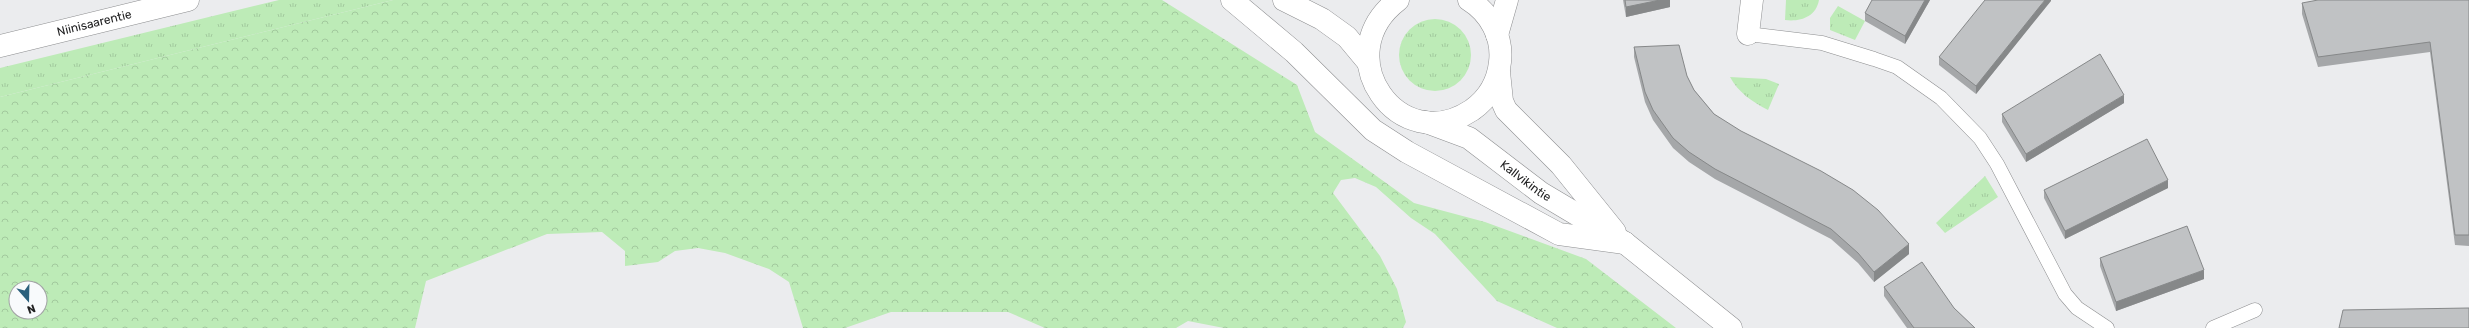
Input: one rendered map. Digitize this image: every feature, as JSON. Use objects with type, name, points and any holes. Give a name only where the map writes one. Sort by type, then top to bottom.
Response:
[{"type":"main road","name":"Niinisaarentie","points":[[0,46],[188,0]]},
{"type":"main road","points":[[1232,0],[1294,52],[1372,130],[1407,152],[1559,234],[1625,244]]},
{"type":"main road","points":[[1284,0],[1322,19],[1347,37],[1367,61]]},
{"type":"main road","points":[[1398,0],[1387,8],[1376,23],[1369,42],[1367,61],[1373,83],[1386,102],[1404,116],[1426,122],[1445,121],[1464,115],[1479,105],[1491,90],[1499,72],[1501,54],[1498,35],[1490,19],[1470,0]]},
{"type":"main road","points":[[1498,35],[1506,0]]},
{"type":"main road","points":[[1748,34],[1752,0]]},
{"type":"main road","name":"Kallvikintie","points":[[1499,72],[1502,101],[1506,110],[1560,165],[1625,244]]},
{"type":"main road","name":"Kallvikintie","points":[[1426,122],[1469,138],[1541,193],[1625,244],[1731,328]]},
{"type":"lane","points":[[1748,34],[1822,43],[1874,59],[1897,67],[1941,98],[1980,138],[1997,164],[2065,294],[2077,308],[2107,328]]},
{"type":"lane","points":[[2213,328],[2254,310]]},
{"type":"green space","points":[[279,0],[393,0],[0,97],[0,68]]},
{"type":"green space","points":[[393,0],[1162,0],[1297,85],[1315,132],[1414,203],[1485,222],[1586,259],[1676,328],[1557,328],[1497,301],[1435,234],[1411,218],[1376,187],[1355,178],[1341,180],[1333,193],[1380,256],[1397,289],[1406,322],[1403,328],[1224,328],[1188,321],[1176,328],[1045,328],[1008,312],[891,312],[845,328],[803,328],[789,282],[769,269],[725,253],[698,248],[675,251],[658,262],[625,266],[625,251],[602,232],[547,234],[426,281],[415,328],[0,328],[0,97]]},
{"type":"green space","points":[[1786,0],[1819,0],[1815,11],[1806,17],[1796,20],[1785,20]]},
{"type":"green space","points":[[1838,6],[1865,21],[1855,40],[1830,30],[1830,18]]},
{"type":"green space","points":[[1435,19],[1455,25],[1465,35],[1471,55],[1465,75],[1455,85],[1435,91],[1415,85],[1405,75],[1399,55],[1405,35],[1415,25]]},
{"type":"green space","points":[[1730,77],[1766,79],[1779,84],[1768,110],[1746,96],[1737,88]]},
{"type":"green space","points":[[1985,176],[1998,197],[1945,233],[1936,223]]},
{"type":"building","points":[[1625,0],[1660,0],[1626,7]]},
{"type":"building","points":[[1872,0],[1925,0],[1905,36],[1865,13]]},
{"type":"building","points":[[1985,0],[2045,0],[1976,86],[1939,57]]},
{"type":"building","points":[[2318,0],[2469,0],[2469,235],[2455,235],[2430,42],[2318,57],[2302,3]]},
{"type":"building","points":[[1679,45],[1687,76],[1694,90],[1714,114],[1741,131],[1821,171],[1853,190],[1878,210],[1909,244],[1874,272],[1858,253],[1831,229],[1715,169],[1689,152],[1673,138],[1653,110],[1645,92],[1634,47]]},
{"type":"building","points":[[2100,54],[2124,95],[2026,154],[2002,114]]},
{"type":"building","points":[[2147,139],[2168,180],[2065,231],[2044,190]]},
{"type":"building","points":[[2187,226],[2204,270],[2116,302],[2100,258]]},
{"type":"building","points":[[1922,262],[1954,308],[1975,328],[1914,328],[1884,287]]},
{"type":"building","points":[[2469,308],[2469,328],[2339,328],[2343,310]]}]
